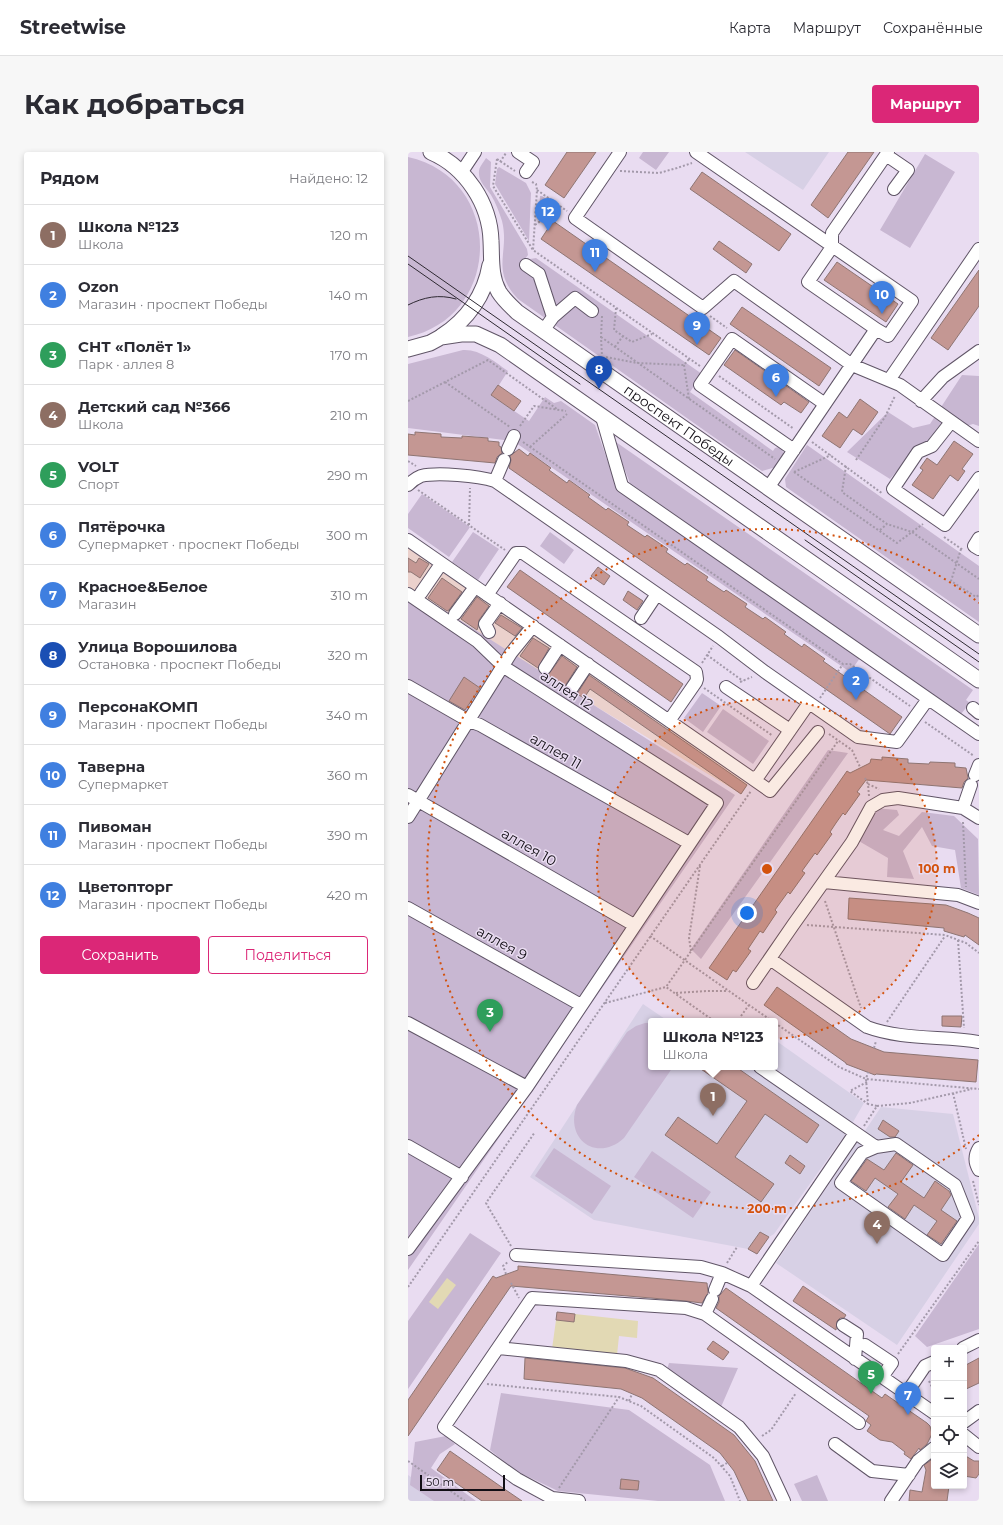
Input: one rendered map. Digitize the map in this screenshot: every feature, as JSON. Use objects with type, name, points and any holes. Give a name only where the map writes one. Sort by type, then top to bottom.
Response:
[{"type":"main road","name":"проспект Победы","points":[[431,152],[444,159],[461,173],[475,191],[485,211],[490,226],[492,241],[492,274],[499,292],[517,312],[979,635]]},
{"type":"main road","points":[[408,349],[430,343],[441,337],[464,318],[476,303],[486,282],[491,257]]},
{"type":"main road","points":[[441,337],[461,334],[476,334],[488,339],[506,350],[979,680]]},
{"type":"street","points":[[461,173],[475,152]]},
{"type":"street","points":[[620,152],[575,218],[704,308],[734,281],[852,365],[900,386],[979,441]]},
{"type":"street","points":[[521,153],[533,162],[525,175]]},
{"type":"street","points":[[700,155],[832,247],[912,301],[888,336],[808,282],[832,247],[832,233],[887,154],[908,170],[894,189]]},
{"type":"street","points":[[889,380],[979,249]]},
{"type":"street","points":[[526,265],[539,274],[553,316]]},
{"type":"street","points":[[543,331],[553,316],[575,298],[599,311]]},
{"type":"street","points":[[768,488],[876,329]]},
{"type":"street","points":[[794,450],[700,385],[706,369],[732,339],[825,404]]},
{"type":"street","points":[[921,401],[943,377],[979,351]]},
{"type":"street","points":[[602,417],[622,486],[979,734]]},
{"type":"street","points":[[951,422],[932,446],[918,452],[893,489],[945,526],[979,478]]},
{"type":"street","points":[[495,481],[515,434]]},
{"type":"street","points":[[408,485],[419,477],[431,474],[484,478],[495,481],[719,637],[858,737],[897,742],[928,699]]},
{"type":"street","points":[[979,538],[974,546],[979,550]]},
{"type":"street","points":[[408,540],[770,791],[818,732]]},
{"type":"street","points":[[487,595],[516,553],[523,553],[696,672],[696,682],[669,721]]},
{"type":"street","points":[[421,593],[441,564]]},
{"type":"street","points":[[455,614],[475,587]]},
{"type":"street","name":"аллея 12","points":[[408,594],[477,641],[504,667],[716,803],[689,843]]},
{"type":"street","points":[[641,618],[657,594]]},
{"type":"street","points":[[489,632],[485,624],[500,603]]},
{"type":"street","points":[[408,817],[413,798],[469,721],[504,667],[511,653],[533,626]]},
{"type":"street","points":[[545,668],[560,645]]},
{"type":"street","points":[[572,688],[588,664]]},
{"type":"street","name":"аллея 11","points":[[408,686],[469,721],[480,724],[689,843]]},
{"type":"street","points":[[726,687],[790,730]]},
{"type":"street","points":[[755,780],[809,703]]},
{"type":"street","points":[[963,808],[975,775]]},
{"type":"street","name":"аллея 10","points":[[413,798],[634,925]]},
{"type":"street","points":[[753,983],[852,842],[871,807],[883,800],[898,798],[963,808],[979,818]]},
{"type":"street","points":[[408,1249],[527,1087],[689,843]]},
{"type":"street","points":[[822,885],[958,895],[979,903]]},
{"type":"street","name":"аллея 9","points":[[408,908],[581,1005]]},
{"type":"street","points":[[770,959],[867,1027],[880,1032],[979,1042]]},
{"type":"street","points":[[408,1023],[527,1087]]},
{"type":"street","points":[[764,1070],[876,1147],[896,1144],[955,1185],[968,1218],[943,1255],[841,1183],[862,1153],[876,1147]]},
{"type":"street","points":[[752,1286],[855,1133]]},
{"type":"street","points":[[408,1146],[462,1177]]},
{"type":"street","points":[[979,1148],[975,1154],[976,1165],[979,1170]]},
{"type":"street","points":[[516,1255],[701,1267],[722,1273],[752,1286],[931,1411]]},
{"type":"street","points":[[705,1314],[722,1273]]},
{"type":"street","points":[[579,1501],[552,1498],[517,1479],[444,1427],[532,1298],[686,1308],[705,1314],[860,1423]]},
{"type":"street","points":[[843,1325],[857,1334],[855,1359]]},
{"type":"street","points":[[967,1346],[979,1340]]},
{"type":"street","points":[[865,1345],[892,1363],[882,1377]]},
{"type":"street","points":[[499,1348],[626,1361],[659,1370],[739,1427],[763,1456],[784,1501]]},
{"type":"street","points":[[906,1394],[925,1366],[931,1363]]},
{"type":"street","points":[[967,1420],[979,1411]]},
{"type":"street","points":[[967,1437],[979,1447]]},
{"type":"street","points":[[835,1444],[872,1471],[909,1475]]},
{"type":"street","points":[[891,1501],[918,1461],[931,1450]]},
{"type":"path","points":[[500,162],[506,152]]},
{"type":"path","points":[[607,171],[659,173],[677,168],[700,155]]},
{"type":"path","points":[[533,250],[537,190],[536,184],[525,175],[497,159],[493,186],[533,250],[689,359],[804,436],[846,466],[864,482],[888,498]]},
{"type":"path","points":[[535,225],[560,206]]},
{"type":"path","points":[[603,299],[599,311],[602,357],[637,363],[684,365]]},
{"type":"path","points":[[616,308],[614,330],[632,342],[652,333]]},
{"type":"path","points":[[615,347],[623,336]]},
{"type":"path","points":[[601,337],[794,472],[898,542],[924,523],[918,519]]},
{"type":"path","points":[[689,359],[684,365],[689,399]]},
{"type":"path","points":[[408,401],[488,360],[559,410]]},
{"type":"path","points":[[444,382],[515,434],[530,447],[843,664],[850,664],[914,709],[920,718],[979,760]]},
{"type":"path","points":[[856,460],[885,417],[900,386]]},
{"type":"path","points":[[515,434],[534,406],[559,410],[567,413],[530,447]]},
{"type":"path","points":[[794,472],[831,455]]},
{"type":"path","points":[[846,466],[842,492],[887,524],[912,532],[979,579]]},
{"type":"path","points":[[469,525],[470,477]]},
{"type":"path","points":[[880,530],[887,524]]},
{"type":"path","points":[[943,536],[967,553]]},
{"type":"path","points":[[961,549],[951,581],[976,597],[979,595]]},
{"type":"path","points":[[696,672],[719,637]]},
{"type":"path","points":[[707,655],[743,681]]},
{"type":"path","points":[[604,1003],[666,987],[838,740]]},
{"type":"path","points":[[853,752],[860,768]]},
{"type":"path","points":[[865,778],[868,784]]},
{"type":"path","points":[[408,1287],[700,865],[755,780]]},
{"type":"path","points":[[963,808],[967,898]]},
{"type":"path","points":[[691,951],[689,938],[700,865]]},
{"type":"path","points":[[822,885],[833,926],[867,1027]]},
{"type":"path","points":[[793,925],[833,926],[945,935],[966,943],[979,952]]},
{"type":"path","points":[[953,938],[954,934]]},
{"type":"path","points":[[874,1048],[880,1032],[945,935]]},
{"type":"path","points":[[650,936],[768,1018]]},
{"type":"path","points":[[958,940],[964,1040]]},
{"type":"path","points":[[666,987],[710,1018]]},
{"type":"path","points":[[675,994],[706,991],[730,992]]},
{"type":"path","points":[[741,1016],[749,1005]]},
{"type":"path","points":[[778,1025],[839,1067],[866,1080],[979,1089]]},
{"type":"path","points":[[868,1072],[866,1080],[868,1104]]},
{"type":"path","points":[[866,1080],[850,1091],[868,1104],[877,1106],[910,1103],[975,1088]]},
{"type":"path","points":[[855,1133],[862,1130],[877,1106]]},
{"type":"path","points":[[516,1255],[486,1203],[535,1132]]},
{"type":"path","points":[[892,1363],[979,1241]]},
{"type":"path","points":[[722,1273],[737,1246]]},
{"type":"path","points":[[474,1383],[619,1397],[641,1406],[714,1458],[730,1476],[740,1501]]},
{"type":"path","points":[[753,1444],[771,1430],[803,1383]]},
{"type":"path","points":[[629,1401],[632,1394]]},
{"type":"path","points":[[552,1498],[619,1397]]},
{"type":"path","points":[[408,1461],[465,1501]]},
{"type":"path","points":[[722,1466],[727,1462]]},
{"type":"shaded area","points":[[643,152],[669,152],[656,170],[639,158]]},
{"type":"shaded area","points":[[745,152],[829,152],[803,190]]},
{"type":"shaded area","points":[[925,154],[955,172],[910,248],[880,230]]},
{"type":"shaded area","points":[[408,157],[440,170],[462,191],[476,218],[480,247],[476,276],[462,303],[440,324],[408,337]]},
{"type":"shaded area","points":[[486,158],[491,162],[490,187],[527,249],[528,255],[524,260],[536,258],[702,374],[690,392],[773,451],[775,448],[779,447],[782,449],[784,456],[776,467],[762,471],[518,299],[505,279],[503,270],[502,261],[504,232],[499,211],[491,195],[479,177],[479,170]]},
{"type":"shaded area","points":[[499,167],[526,183],[531,193],[529,241],[495,184],[497,169]]},
{"type":"shaded area","points":[[540,196],[558,207],[539,219]]},
{"type":"shaded area","points":[[463,350],[469,350],[481,354],[493,360],[508,371],[492,396],[529,421],[545,397],[554,403],[561,401],[595,425],[618,491],[860,658],[850,672],[513,441],[408,428],[408,364]]},
{"type":"shaded area","points":[[962,375],[979,376],[979,426],[973,424],[952,430],[918,446],[890,479],[847,452],[888,412],[913,428],[930,424]]},
{"type":"shaded area","points":[[613,440],[973,690],[966,700],[970,703],[961,714],[630,483]]},
{"type":"shaded area","points":[[807,445],[979,566],[979,622],[786,487],[785,479]]},
{"type":"shaded area","points":[[422,494],[470,527],[449,557],[408,528],[408,514]]},
{"type":"shaded area","points":[[473,532],[499,549],[478,580],[452,562]]},
{"type":"shaded area","points":[[550,532],[574,550],[564,564],[540,546]]},
{"type":"shaded area","points":[[408,545],[748,784],[741,794],[572,692],[408,587]]},
{"type":"shaded area","points":[[408,587],[735,795],[408,1270]]},
{"type":"shaded area","points":[[702,693],[721,706],[703,732],[684,718]]},
{"type":"shaded area","points":[[723,709],[769,741],[753,764],[707,732]]},
{"type":"shaded area","points":[[828,750],[848,753],[701,959],[691,949]]},
{"type":"shaded area","points":[[875,808],[897,810],[899,815],[883,830],[899,836],[922,812],[954,816],[978,839],[979,895],[961,888],[955,850],[932,846],[922,827],[903,851],[914,879],[887,877],[888,858],[857,840]]},
{"type":"shaded area","points":[[643,1004],[664,1018],[648,1018],[648,1070],[778,1070],[778,1042],[864,1103],[849,1129],[774,1234],[769,1237],[760,1232],[748,1249],[594,1220],[530,1177]]},
{"type":"shaded area","points":[[648,1023],[648,1070],[671,1070],[624,1138],[614,1145],[603,1148],[594,1148],[586,1144],[579,1137],[575,1128],[574,1117],[577,1105],[627,1032],[636,1026]]},
{"type":"shaded area","points":[[881,1107],[953,1114],[979,1218],[979,1224],[897,1345],[776,1263]]},
{"type":"shaded area","points":[[554,1148],[611,1186],[592,1214],[535,1176]]},
{"type":"shaded area","points":[[652,1151],[711,1192],[693,1218],[634,1177]]},
{"type":"shaded area","points":[[470,1233],[501,1253],[408,1389],[408,1321]]},
{"type":"shaded area","points":[[979,1244],[979,1329],[927,1347],[915,1336]]},
{"type":"shaded area","points":[[669,1363],[738,1368],[721,1407],[666,1373]]},
{"type":"shaded area","points":[[501,1393],[629,1410],[710,1465],[725,1501],[658,1501],[558,1491],[514,1470],[490,1450]]},
{"type":"shaded area","points":[[446,1436],[455,1444],[440,1454],[431,1468],[476,1501],[434,1501],[410,1485],[415,1442]]},
{"type":"shaded area","points":[[408,1475],[447,1501],[408,1501]]},
{"type":"shaded area","points":[[817,1475],[828,1501],[802,1501],[794,1484]]},
{"type":"sand","points":[[447,1278],[456,1285],[438,1309],[429,1302]]},
{"type":"sand","points":[[575,1314],[638,1321],[637,1338],[619,1336],[617,1355],[552,1349],[556,1320],[574,1322]]},
{"type":"building","points":[[567,152],[596,152],[564,198],[545,185]]},
{"type":"building","points":[[848,152],[874,152],[828,218],[811,205]]},
{"type":"building","points":[[702,172],[791,234],[779,251],[690,189]]},
{"type":"building","points":[[553,221],[721,338],[709,355],[541,239]]},
{"type":"building","points":[[719,241],[752,264],[746,273],[713,249]]},
{"type":"building","points":[[837,262],[898,304],[886,322],[824,280]]},
{"type":"building","points":[[979,270],[979,306],[948,350],[931,338]]},
{"type":"building","points":[[742,307],[831,368],[819,386],[730,324]]},
{"type":"building","points":[[735,350],[809,402],[801,413],[784,402],[781,405],[724,365]]},
{"type":"building","points":[[498,385],[521,401],[514,411],[491,395]]},
{"type":"building","points":[[860,399],[878,412],[862,435],[853,429],[840,448],[822,436],[839,412],[847,418]]},
{"type":"building","points":[[415,432],[441,434],[441,437],[462,438],[462,436],[488,438],[488,441],[499,442],[502,453],[497,457],[495,463],[408,455],[408,434],[415,435]]},
{"type":"building","points":[[954,441],[973,454],[962,469],[965,471],[958,481],[950,475],[933,499],[912,485],[923,470],[920,468],[927,458],[937,465]]},
{"type":"building","points":[[519,449],[528,456],[530,453],[551,468],[549,470],[567,483],[569,480],[590,495],[588,497],[606,510],[608,508],[629,522],[627,525],[645,537],[647,535],[668,549],[666,552],[685,565],[687,563],[708,577],[706,580],[724,592],[726,590],[747,604],[745,607],[763,619],[765,617],[786,632],[784,634],[802,647],[804,644],[825,659],[823,661],[902,717],[890,734],[509,468],[511,460],[510,456]]},
{"type":"building","points":[[408,558],[416,563],[419,558],[429,564],[420,578],[411,572],[408,572]]},
{"type":"building","points":[[598,567],[610,576],[604,585],[591,576]]},
{"type":"building","points":[[520,570],[683,684],[671,702],[507,587]]},
{"type":"building","points":[[442,578],[462,592],[447,611],[428,598]]},
{"type":"building","points":[[628,591],[643,601],[637,610],[623,600]]},
{"type":"building","points":[[477,597],[489,606],[479,620],[477,630],[461,619]]},
{"type":"building","points":[[501,615],[522,628],[515,636],[495,623]]},
{"type":"building","points":[[533,638],[549,648],[538,668],[520,656]]},
{"type":"building","points":[[562,656],[577,667],[565,686],[548,675]]},
{"type":"building","points":[[589,675],[747,785],[741,794],[590,689],[584,698],[577,694]]},
{"type":"building","points":[[464,677],[480,688],[465,710],[449,701]]},
{"type":"building","points":[[882,757],[908,759],[908,763],[955,763],[955,767],[966,768],[968,778],[964,782],[962,788],[866,780],[857,792],[860,794],[845,815],[843,813],[830,832],[832,834],[817,855],[815,853],[802,871],[805,873],[790,894],[788,892],[775,910],[777,912],[763,933],[760,931],[748,949],[751,951],[736,972],[733,970],[727,980],[709,968],[847,771],[850,773],[870,763],[871,759],[882,760]]},
{"type":"building","points":[[849,898],[946,905],[979,918],[979,945],[965,935],[964,937],[944,931],[944,928],[848,919]]},
{"type":"building","points":[[777,987],[851,1039],[884,1052],[978,1060],[976,1082],[875,1075],[846,1064],[764,1005]]},
{"type":"building","points":[[942,1016],[962,1016],[961,1027],[942,1026]]},
{"type":"building","points":[[702,1070],[740,1070],[819,1125],[807,1143],[765,1114],[735,1157],[774,1184],[761,1202],[665,1135],[678,1117],[717,1144],[747,1101]]},
{"type":"building","points":[[883,1120],[899,1131],[895,1137],[890,1137],[878,1129]]},
{"type":"building","points":[[896,1153],[913,1165],[901,1182],[924,1198],[935,1181],[949,1191],[951,1195],[941,1210],[957,1221],[941,1244],[927,1235],[937,1221],[914,1205],[905,1219],[888,1207],[898,1194],[875,1178],[866,1191],[851,1181],[867,1159],[884,1170]]},
{"type":"building","points":[[790,1155],[805,1166],[800,1174],[785,1163]]},
{"type":"building","points":[[760,1232],[769,1237],[757,1254],[748,1249]]},
{"type":"building","points":[[518,1266],[707,1283],[708,1293],[702,1303],[511,1286],[408,1436],[408,1400],[493,1276],[496,1278],[518,1270]]},
{"type":"building","points":[[803,1286],[846,1315],[844,1318],[840,1318],[837,1321],[836,1330],[793,1301]]},
{"type":"building","points":[[726,1288],[882,1398],[885,1394],[927,1423],[930,1426],[931,1436],[927,1444],[920,1450],[919,1448],[911,1459],[904,1454],[905,1452],[892,1442],[880,1440],[867,1431],[871,1425],[866,1421],[869,1416],[716,1308],[719,1302],[719,1296]]},
{"type":"building","points":[[557,1312],[575,1314],[574,1322],[556,1320]]},
{"type":"building","points":[[713,1341],[729,1352],[723,1360],[707,1349]]},
{"type":"building","points":[[525,1358],[625,1368],[653,1378],[734,1435],[755,1461],[773,1501],[748,1501],[734,1471],[720,1453],[642,1398],[621,1389],[524,1379]]},
{"type":"building","points":[[979,1358],[979,1383],[967,1389],[967,1381],[967,1364]]},
{"type":"building","points":[[450,1451],[522,1501],[482,1501],[437,1470]]},
{"type":"building","points":[[967,1457],[974,1461],[979,1461],[979,1474],[976,1478],[967,1476]]},
{"type":"building","points":[[931,1460],[931,1489],[949,1489],[947,1501],[909,1501],[910,1490],[922,1492],[926,1470],[924,1465]]},
{"type":"building","points":[[621,1479],[639,1481],[638,1490],[620,1489]]},
{"type":"tram line","points":[[408,256],[979,654]]},
{"type":"tram line","points":[[408,264],[580,384]]},
{"type":"tram line","points":[[408,305],[432,297],[450,297],[456,299]]},
{"type":"tram line","points":[[805,540],[979,662]]},
{"type":"place","name":"Цветопторг","points":[[548,231]]},
{"type":"place","name":"Пивоман","points":[[595,272]]},
{"type":"place","name":"Таверна","points":[[882,314]]},
{"type":"place","name":"ПерсонаКОМП","points":[[697,345]]},
{"type":"place","name":"Улица Ворошилова","points":[[599,389]]},
{"type":"place","name":"Пятёрочка","points":[[776,397]]},
{"type":"place","name":"Ozon","points":[[856,700]]},
{"type":"place","name":"СНТ «Полёт 1»","points":[[490,1032]]},
{"type":"place","name":"Школа №123","points":[[713,1116]]},
{"type":"place","name":"Детский сад №366","points":[[877,1244]]},
{"type":"place","name":"VOLT","points":[[871,1394]]},
{"type":"place","name":"Красное&Белое","points":[[908,1415]]}]
